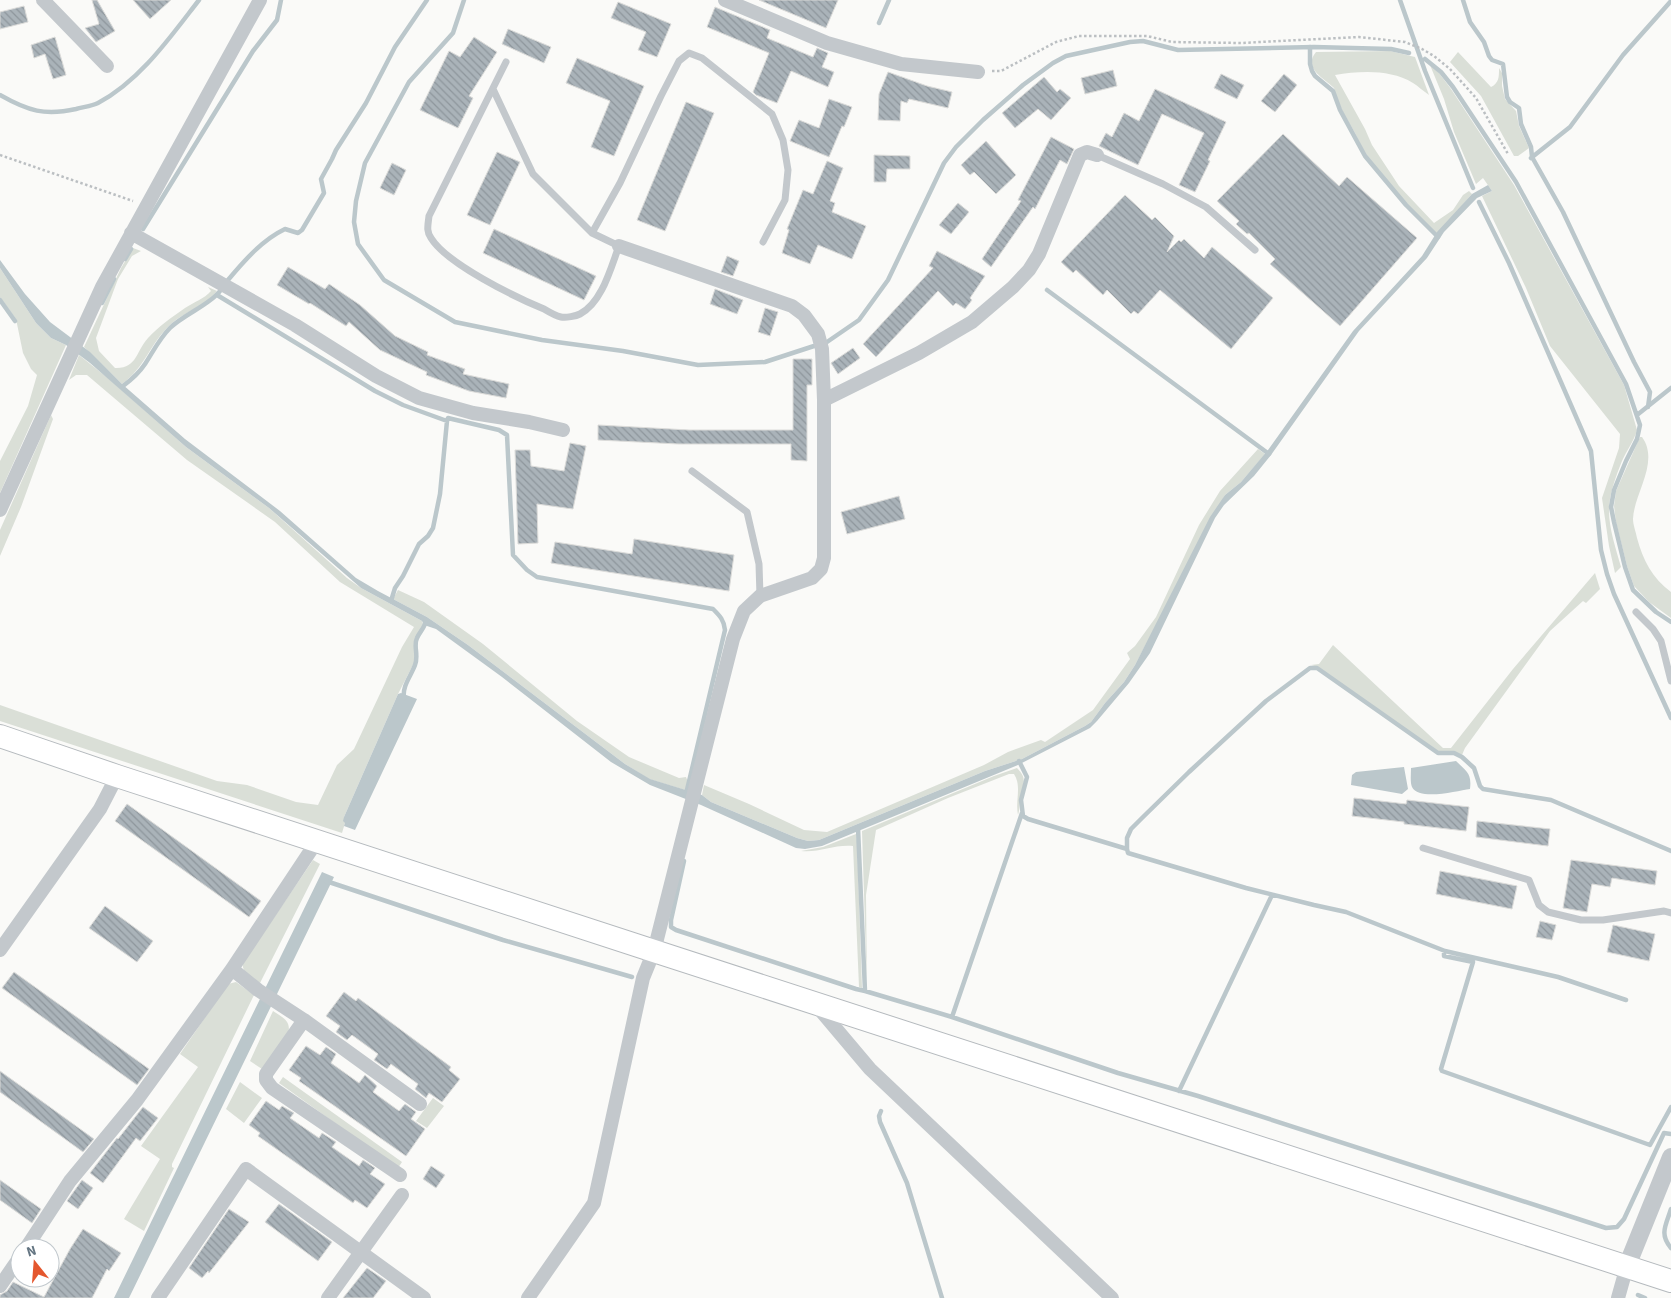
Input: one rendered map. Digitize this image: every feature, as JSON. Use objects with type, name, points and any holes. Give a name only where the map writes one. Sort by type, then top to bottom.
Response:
[{"type":"main road","points":[[0,736],[117,776],[1671,1281]]},
{"type":"street","points":[[43,0],[107,66]]},
{"type":"street","points":[[0,510],[102,287],[260,0]]},
{"type":"street","points":[[725,0],[827,43],[901,64],[978,72]]},
{"type":"street","points":[[824,400],[920,352],[972,322],[1013,287],[1039,254],[1080,155],[1087,152],[1097,155]]},
{"type":"street","points":[[131,233],[295,325],[376,376],[419,398],[473,413],[529,422],[563,430]]},
{"type":"street","points":[[528,1298],[594,1204],[643,978],[654,951],[733,639],[744,611],[760,596],[812,578],[821,569],[824,558],[824,400],[822,349],[818,334],[804,316],[792,306],[619,246]]},
{"type":"street","points":[[0,950],[100,809],[117,776]]},
{"type":"street","points":[[33,1238],[70,1181],[137,1100],[232,969],[317,841]]},
{"type":"street","points":[[232,969],[258,990],[304,1020],[420,1104]]},
{"type":"street","points":[[814,1003],[870,1069],[1112,1298]]},
{"type":"street","points":[[304,1020],[266,1074],[266,1080],[272,1088],[400,1174]]},
{"type":"street","points":[[1618,1298],[1627,1266],[1671,1157]]},
{"type":"street","points":[[158,1298],[246,1169],[424,1298]]},
{"type":"street","points":[[328,1298],[402,1195]]},
{"type":"street","points":[[0,1286],[10,1272]]},
{"type":"lane","points":[[592,233],[620,183],[679,61],[689,53],[702,58],[772,114],[783,140],[788,170],[785,200],[763,242]]},
{"type":"lane","points":[[493,89],[533,174],[592,233],[619,246],[605,284],[591,306],[579,315],[562,317],[532,304],[471,272],[441,250],[431,239],[427,230],[429,216],[506,62]]},
{"type":"lane","points":[[1097,155],[1163,184],[1206,207],[1255,250]]},
{"type":"lane","points":[[692,470],[747,512],[759,564],[760,596]]},
{"type":"lane","points":[[1636,612],[1653,629],[1660,641],[1671,681]]},
{"type":"lane","points":[[1424,848],[1529,880],[1539,905],[1548,912],[1581,920],[1603,920],[1664,911],[1671,913]]},
{"type":"path","points":[[978,72],[1001,71],[1056,42],[1079,36],[1147,36],[1172,42],[1231,42],[1359,37],[1404,42],[1434,56],[1450,69],[1476,98],[1508,154]]},
{"type":"path","points":[[0,155],[146,206]]},
{"type":"shaded area","points":[[1390,51],[1415,57],[1429,95],[1413,83],[1395,75],[1365,72],[1335,75],[1372,145],[1399,186],[1434,223],[1453,210],[1463,195],[1469,191],[1472,194],[1437,234],[1400,197],[1375,167],[1343,112],[1334,88],[1317,73],[1312,64],[1312,58],[1316,52]]},
{"type":"shaded area","points":[[1458,52],[1491,87],[1496,84],[1499,68],[1502,73],[1505,99],[1516,111],[1519,126],[1529,148],[1518,156],[1514,156],[1481,96],[1450,62]]},
{"type":"shaded area","points":[[1430,65],[1439,73],[1451,89],[1514,185],[1624,385],[1637,430],[1620,467],[1610,498],[1610,524],[1621,567],[1615,573],[1602,498],[1619,448],[1620,434],[1550,346],[1526,288],[1482,196],[1492,191],[1483,178],[1476,184],[1454,132],[1444,99]]},
{"type":"shaded area","points":[[1488,185],[1492,191],[1477,198],[1444,232],[1427,258],[1359,331],[1271,455],[1254,476],[1224,505],[1215,518],[1150,653],[1129,683],[1090,728],[1018,765],[822,846],[805,849],[796,848],[701,805],[650,785],[611,762],[502,677],[436,629],[424,625],[422,621],[361,588],[269,508],[186,447],[90,363],[66,345],[51,338],[36,323],[0,268],[0,260],[25,294],[50,322],[90,352],[122,384],[185,439],[280,511],[356,578],[427,617],[468,645],[625,764],[650,779],[702,795],[711,802],[808,841],[819,840],[985,771],[1022,759],[1091,722],[1124,682],[1135,665],[1210,517],[1225,495],[1241,482],[1268,450],[1353,331],[1422,256],[1437,232],[1472,194]]},
{"type":"shaded area","points":[[133,248],[141,251],[132,256],[118,279],[96,338],[99,351],[115,368],[128,366],[152,334],[175,315],[208,294],[211,291],[208,287],[217,291],[207,301],[169,326],[162,333],[142,363],[122,384],[84,347],[121,268]]},
{"type":"shaded area","points":[[0,268],[36,323],[51,338],[66,345],[0,493],[0,461],[28,406],[37,375],[31,369],[23,353],[16,319],[0,297]]},
{"type":"shaded area","points":[[79,355],[186,447],[269,508],[347,578],[361,588],[422,621],[424,627],[415,638],[416,655],[414,663],[398,694],[344,817],[345,823],[342,833],[0,721],[0,705],[217,781],[247,785],[296,802],[318,805],[337,765],[354,749],[402,647],[414,627],[340,582],[275,522],[187,460],[87,375],[76,375],[69,380]]},
{"type":"shaded area","points":[[51,415],[53,419],[21,507],[0,556],[0,530]]},
{"type":"shaded area","points":[[1640,437],[1642,437],[1647,447],[1648,457],[1645,478],[1634,509],[1633,524],[1645,561],[1653,575],[1671,592],[1671,618],[1649,602],[1634,586],[1616,522],[1614,506],[1616,491]]},
{"type":"shaded area","points":[[1258,449],[1265,454],[1241,482],[1225,495],[1135,665],[1124,682],[1091,722],[1085,726],[1022,759],[985,771],[819,840],[808,841],[797,838],[711,802],[702,795],[704,785],[804,830],[827,832],[984,765],[1008,752],[1041,740],[1045,742],[1093,710],[1130,659],[1127,653],[1135,646],[1156,617],[1199,525],[1220,491]]},
{"type":"shaded area","points":[[1595,573],[1600,589],[1586,603],[1583,601],[1550,631],[1465,748],[1462,755],[1455,752],[1438,752],[1318,667],[1311,665],[1319,664],[1333,645],[1443,748],[1451,748],[1513,669]]},
{"type":"shaded area","points":[[398,590],[424,602],[483,644],[577,721],[629,757],[679,778],[686,777],[688,782],[685,790],[649,779],[625,764],[468,645],[427,617],[393,599]]},
{"type":"shaded area","points":[[401,693],[417,699],[355,830],[344,826],[344,817],[398,694]]},
{"type":"shaded area","points":[[1456,761],[1469,776],[1470,789],[1448,793],[1422,794],[1412,787],[1411,768]]},
{"type":"shaded area","points":[[1404,767],[1408,789],[1402,794],[1351,785],[1352,775],[1356,772]]},
{"type":"shaded area","points":[[1017,768],[1024,779],[1018,815],[1018,784],[1014,774],[1009,774],[948,798],[876,830],[866,895],[867,988],[862,831]]},
{"type":"shaded area","points":[[856,834],[862,988],[859,987],[853,846],[801,851],[823,847]]},
{"type":"shaded area","points":[[313,860],[320,864],[260,983],[244,970],[243,963]]},
{"type":"shaded area","points":[[322,872],[334,877],[129,1298],[114,1298]]},
{"type":"shaded area","points":[[236,982],[254,995],[172,1164],[174,1168],[144,1231],[124,1219],[160,1159],[141,1146],[198,1067],[180,1054],[228,984]]},
{"type":"shaded area","points":[[273,1011],[285,1020],[289,1030],[262,1069],[250,1061]]},
{"type":"shaded area","points":[[283,1077],[402,1162],[398,1168],[279,1083]]},
{"type":"shaded area","points":[[240,1082],[262,1098],[244,1123],[226,1109]]},
{"type":"shaded area","points":[[433,1098],[444,1106],[427,1128],[416,1121]]},
{"type":"building","points":[[92,0],[97,0],[115,31],[96,42],[85,28],[99,24]]},
{"type":"building","points":[[133,0],[171,0],[150,19]]},
{"type":"building","points":[[759,0],[838,0],[826,28]]},
{"type":"building","points":[[618,2],[671,24],[657,57],[638,50],[646,32],[611,18]]},
{"type":"building","points":[[24,6],[28,22],[0,29],[0,12]]},
{"type":"building","points":[[715,7],[770,30],[767,38],[813,57],[817,48],[828,53],[822,67],[834,72],[828,87],[791,71],[777,103],[756,95],[753,92],[769,53],[707,27]]},
{"type":"building","points":[[508,29],[551,47],[544,63],[502,44]]},
{"type":"building","points":[[55,37],[66,75],[53,79],[45,54],[34,58],[31,45]]},
{"type":"building","points":[[474,37],[497,52],[469,96],[473,98],[458,128],[420,110],[449,51],[460,57]]},
{"type":"building","points":[[577,58],[644,86],[614,156],[591,147],[610,101],[566,83]]},
{"type":"building","points":[[1113,70],[1117,86],[1085,94],[1081,78]]},
{"type":"building","points":[[888,72],[927,86],[952,92],[948,108],[909,99],[907,103],[901,101],[900,121],[878,120],[879,94]]},
{"type":"building","points":[[1221,74],[1244,85],[1237,99],[1214,88]]},
{"type":"building","points":[[1284,74],[1297,85],[1275,112],[1261,101]]},
{"type":"building","points":[[1044,77],[1057,92],[1060,89],[1071,98],[1051,120],[1038,109],[1015,128],[1002,113]]},
{"type":"building","points":[[1155,89],[1226,122],[1195,192],[1179,185],[1204,133],[1162,114],[1138,165],[1099,146],[1106,133],[1112,137],[1124,113],[1139,121]]},
{"type":"building","points":[[829,99],[852,107],[829,157],[790,141],[799,120],[819,128]]},
{"type":"building","points":[[686,102],[714,113],[665,231],[637,220]]},
{"type":"building","points":[[1283,134],[1339,186],[1347,177],[1417,238],[1340,326],[1270,264],[1275,259],[1249,233],[1247,234],[1236,224],[1239,221],[1217,201]]},
{"type":"building","points":[[1051,137],[1074,149],[1067,164],[1060,160],[1035,209],[1033,207],[991,267],[982,259],[1021,201],[1018,200]]},
{"type":"building","points":[[986,141],[1016,175],[996,194],[974,172],[970,175],[961,165]]},
{"type":"building","points":[[497,152],[520,162],[490,225],[467,215]]},
{"type":"building","points":[[874,155],[910,156],[910,169],[887,169],[886,182],[874,182]]},
{"type":"building","points":[[827,161],[843,168],[830,201],[835,203],[832,212],[866,226],[852,259],[818,245],[810,264],[782,253],[789,230],[787,229],[803,190],[813,194]]},
{"type":"building","points":[[392,163],[406,170],[394,195],[380,188]]},
{"type":"building","points":[[1125,195],[1152,220],[1155,217],[1174,236],[1167,252],[1179,240],[1181,242],[1184,239],[1204,258],[1212,247],[1273,298],[1231,349],[1160,290],[1138,314],[1134,311],[1131,314],[1107,290],[1103,295],[1076,270],[1073,273],[1061,262]]},
{"type":"building","points":[[958,203],[969,212],[951,234],[939,225]]},
{"type":"building","points":[[494,229],[596,276],[584,300],[483,253]]},
{"type":"building","points":[[937,251],[985,276],[970,298],[972,300],[965,309],[956,303],[953,306],[938,291],[876,357],[863,344],[933,268],[929,266]]},
{"type":"building","points":[[727,256],[739,261],[733,276],[721,272]]},
{"type":"building","points":[[288,267],[325,289],[329,284],[360,305],[395,336],[428,352],[427,355],[465,369],[463,374],[509,384],[506,398],[469,391],[426,375],[427,372],[380,350],[349,322],[346,326],[277,285]]},
{"type":"building","points":[[715,289],[743,300],[737,314],[710,304]]},
{"type":"building","points":[[765,308],[778,312],[770,336],[758,332]]},
{"type":"building","points":[[853,348],[860,358],[838,374],[831,363]]},
{"type":"building","points":[[793,359],[812,359],[812,385],[807,385],[807,461],[791,460],[791,444],[679,444],[598,440],[598,425],[689,430],[793,430]]},
{"type":"building","points":[[570,443],[586,446],[573,509],[537,504],[538,543],[518,544],[515,450],[530,450],[531,466],[564,471]]},
{"type":"building","points":[[899,496],[905,519],[847,534],[841,512]]},
{"type":"building","points":[[634,539],[734,555],[729,591],[551,563],[555,542],[632,554]]},
{"type":"building","points":[[1354,798],[1406,804],[1407,800],[1469,807],[1466,831],[1352,816]]},
{"type":"building","points":[[127,804],[261,901],[249,917],[115,821]]},
{"type":"building","points":[[1477,821],[1550,829],[1548,846],[1476,837]]},
{"type":"building","points":[[1571,860],[1657,871],[1655,885],[1612,878],[1610,887],[1592,884],[1587,912],[1563,908]]},
{"type":"building","points":[[1440,871],[1517,886],[1512,909],[1436,894]]},
{"type":"building","points":[[105,906],[153,941],[137,962],[89,928]]},
{"type":"building","points":[[1540,921],[1556,925],[1552,940],[1536,937]]},
{"type":"building","points":[[1613,925],[1655,934],[1649,961],[1607,952]]},
{"type":"building","points":[[14,972],[149,1069],[137,1085],[2,988]]},
{"type":"building","points":[[344,992],[356,1001],[358,998],[451,1067],[449,1070],[460,1079],[442,1102],[429,1093],[426,1098],[415,1089],[418,1084],[391,1064],[387,1069],[374,1060],[378,1054],[352,1035],[347,1040],[336,1032],[340,1026],[326,1016]]},
{"type":"building","points":[[306,1046],[320,1055],[326,1047],[336,1054],[331,1063],[359,1083],[365,1075],[377,1086],[373,1092],[399,1111],[405,1104],[416,1112],[411,1119],[425,1129],[406,1156],[299,1081],[301,1078],[289,1070]]},
{"type":"building","points":[[0,1071],[94,1139],[83,1152],[0,1092]]},
{"type":"building","points":[[266,1101],[279,1110],[282,1106],[294,1113],[290,1118],[319,1138],[322,1133],[336,1142],[332,1147],[359,1166],[363,1160],[375,1168],[370,1174],[385,1184],[367,1208],[355,1200],[353,1203],[258,1136],[260,1133],[249,1125]]},
{"type":"building","points":[[143,1107],[158,1118],[140,1141],[136,1138],[103,1183],[90,1173]]},
{"type":"building","points":[[431,1166],[445,1175],[436,1188],[423,1179]]},
{"type":"building","points":[[0,1180],[41,1209],[32,1223],[0,1200]]},
{"type":"building","points":[[82,1180],[93,1188],[78,1209],[67,1201]]},
{"type":"building","points":[[279,1204],[332,1242],[318,1261],[265,1222]]},
{"type":"building","points":[[229,1209],[249,1222],[209,1273],[208,1271],[202,1278],[189,1268]]},
{"type":"building","points":[[83,1229],[121,1253],[109,1271],[107,1269],[92,1298],[0,1298],[0,1295],[10,1286],[25,1288],[44,1297],[49,1288],[60,1288],[60,1267]]},
{"type":"building","points":[[367,1268],[386,1281],[373,1298],[343,1298]]},
{"type":"waterway","points":[[0,95],[19,105],[46,112],[65,111],[98,103],[128,83],[154,57],[199,0]]},
{"type":"waterway","points":[[143,229],[253,51],[277,20],[281,0]]},
{"type":"waterway","points":[[228,280],[247,258],[269,239],[285,229],[298,233],[302,230],[324,193],[321,179],[336,150],[366,103],[395,47],[427,0]]},
{"type":"waterway","points":[[464,0],[453,33],[409,82],[365,163],[356,201],[354,222],[358,244],[384,280],[455,322],[542,340],[623,351],[698,365],[765,362],[814,346]]},
{"type":"waterway","points":[[879,23],[889,0]]},
{"type":"waterway","points":[[1400,0],[1425,71],[1473,188]]},
{"type":"waterway","points":[[1463,0],[1470,22],[1484,42],[1489,56],[1492,60],[1503,64],[1507,97],[1510,102],[1519,108],[1521,124],[1531,147],[1532,157],[1563,212],[1650,392],[1648,407]]},
{"type":"waterway","points":[[1531,158],[1570,127],[1623,55],[1671,1]]},
{"type":"waterway","points":[[827,342],[859,320],[888,280],[944,163],[956,147],[1023,85],[1066,56],[1130,42],[1143,41],[1178,50],[1314,47],[1391,49],[1409,53]]},
{"type":"waterway","points":[[1310,47],[1312,71],[1315,76],[1333,91],[1340,110],[1365,156],[1406,205],[1438,237]]},
{"type":"waterway","points":[[1425,59],[1441,72],[1453,87],[1516,182],[1626,384],[1640,425],[1637,439],[1614,490],[1611,507],[1625,567],[1633,590],[1656,612],[1671,622]]},
{"type":"waterway","points":[[1479,202],[1509,263],[1591,451],[1601,550],[1607,574],[1614,594],[1671,718]]},
{"type":"waterway","points":[[125,259],[131,249]]},
{"type":"waterway","points":[[102,303],[114,279]]},
{"type":"waterway","points":[[1047,290],[1269,454]]},
{"type":"waterway","points":[[123,386],[145,364],[159,341],[170,328],[216,296],[220,291]]},
{"type":"waterway","points":[[217,295],[375,391],[403,405],[447,421],[448,418],[499,430],[507,435],[513,555],[527,570],[537,577],[713,609],[718,614],[723,621],[725,630],[686,794]]},
{"type":"waterway","points":[[0,300],[15,321]]},
{"type":"waterway","points":[[1637,415],[1671,388]]},
{"type":"waterway","points":[[391,601],[395,588],[419,544],[428,536],[433,528],[440,494],[447,421]]},
{"type":"waterway","points":[[404,698],[406,685],[416,661],[416,641],[426,620]]},
{"type":"waterway","points":[[1127,849],[1127,838],[1131,829],[1189,772],[1266,701],[1310,668],[1317,668],[1438,753],[1454,753],[1462,757],[1474,768],[1480,786],[1483,789],[1551,800],[1671,851]]},
{"type":"waterway","points":[[1019,761],[1027,777],[1021,800],[1023,816],[1028,819],[1127,849],[1128,853],[1246,888],[1346,912],[1445,951],[1558,977],[1626,1000]]},
{"type":"waterway","points":[[952,1017],[1022,813]]},
{"type":"waterway","points":[[858,828],[865,991]]},
{"type":"waterway","points":[[684,861],[671,920],[671,927],[676,930],[1606,1228],[1617,1227],[1624,1219],[1664,1133],[1671,1134]]},
{"type":"waterway","points":[[326,881],[503,940],[632,977]]},
{"type":"waterway","points":[[1179,1091],[1272,895]]},
{"type":"waterway","points":[[1444,951],[1444,956],[1473,962],[1441,1069],[1442,1071],[1650,1145],[1671,1107]]},
{"type":"waterway","points":[[881,1111],[879,1116],[880,1122],[907,1183],[942,1298]]},
{"type":"waterway","points":[[1671,1209],[1664,1234],[1671,1248]]},
{"type":"waterway","points":[[1638,1295],[1645,1298]]}]
